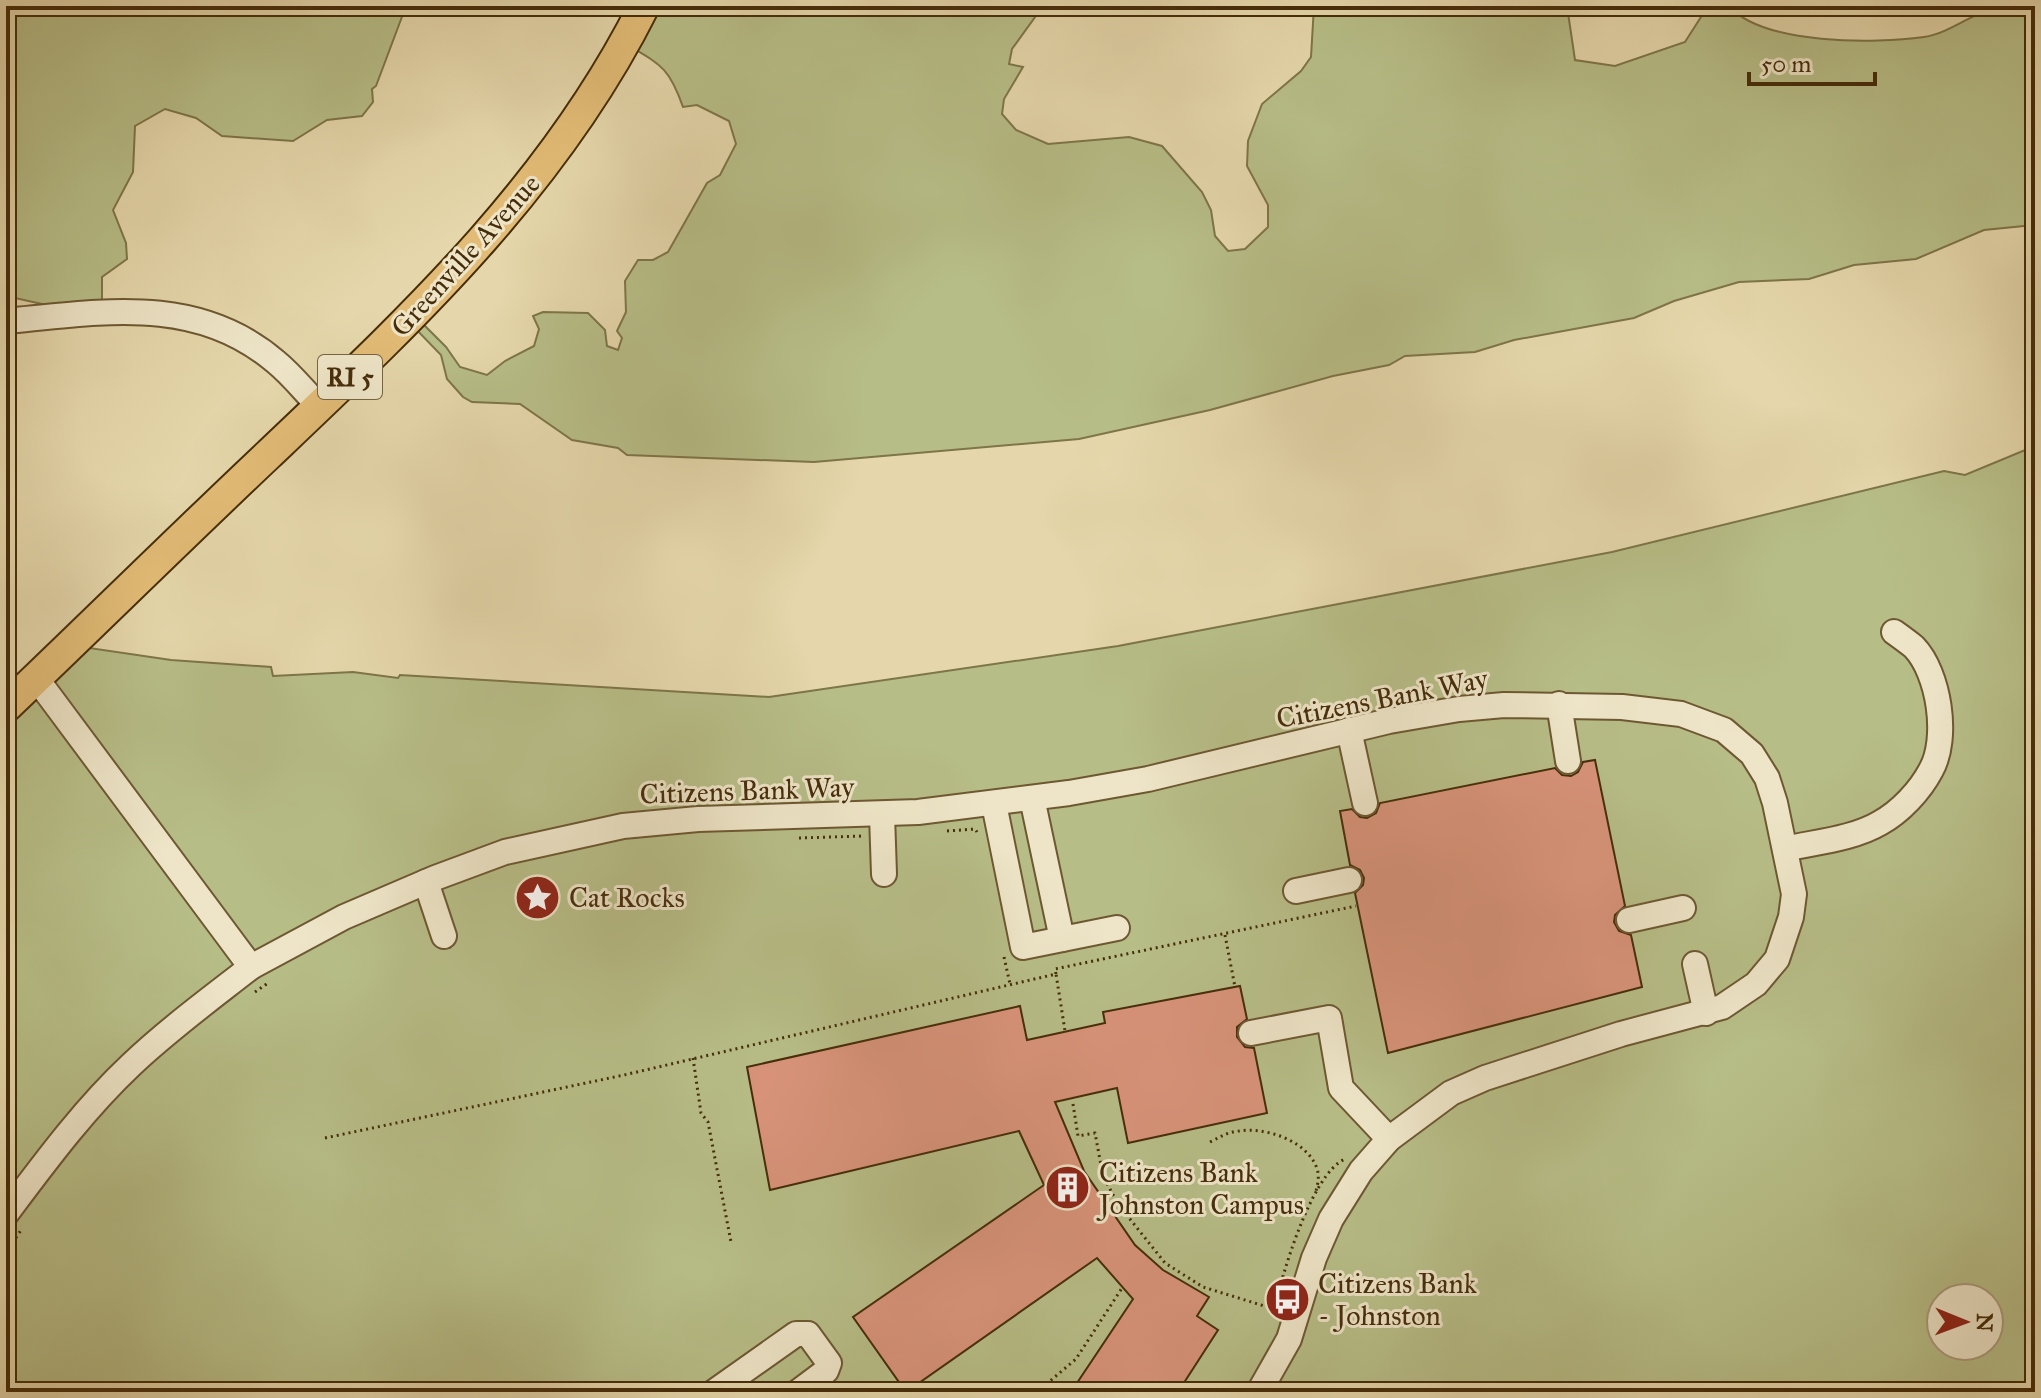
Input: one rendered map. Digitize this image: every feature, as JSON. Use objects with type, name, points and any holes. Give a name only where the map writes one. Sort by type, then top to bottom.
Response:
[{"type":"main road","name":"Greenville Avenue","points":[[6,707],[389,341],[505,216],[559,148],[644,6]]},
{"type":"street","points":[[6,321],[108,312],[176,314],[204,321],[248,341],[277,362],[319,406]]},
{"type":"street","points":[[1785,849],[1859,832],[1880,823],[1908,802],[1933,769],[1941,728],[1937,695],[1928,668],[1915,648],[1894,632]]},
{"type":"street","points":[[36,678],[251,967]]},
{"type":"street","points":[[1559,704],[1568,761]]},
{"type":"street","name":"Citizens Bank Way","points":[[14,1221],[79,1119],[130,1065],[251,967],[344,917],[505,852],[623,826],[698,819],[882,825],[1148,779],[1349,730],[1459,709],[1559,704],[1622,707],[1681,714],[1724,730],[1752,754],[1767,778],[1785,849],[1794,894],[1791,917],[1777,959],[1756,984],[1722,1007],[1621,1034],[1485,1078],[1451,1093],[1389,1139],[1361,1171],[1331,1219],[1286,1312],[1277,1363],[1259,1392]]},
{"type":"street","points":[[1349,730],[1365,803]]},
{"type":"street","points":[[1032,798],[1072,937]]},
{"type":"street","points":[[994,804],[1023,947],[1117,928]]},
{"type":"street","points":[[882,825],[884,874]]},
{"type":"street","points":[[1296,891],[1349,880]]},
{"type":"street","points":[[426,882],[444,936]]},
{"type":"street","points":[[1629,920],[1683,908]]},
{"type":"street","points":[[1695,964],[1706,1013]]},
{"type":"street","points":[[1251,1033],[1329,1018],[1341,1088],[1389,1139]]},
{"type":"street","points":[[714,1392],[796,1334],[808,1334],[829,1363],[826,1371],[798,1392]]},
{"type":"path","points":[[796,838],[882,825]]},
{"type":"path","points":[[941,831],[971,829],[977,832]]},
{"type":"path","points":[[1065,1031],[1055,969],[1356,906]]},
{"type":"path","points":[[1225,935],[1235,987]]},
{"type":"path","points":[[1072,937],[1086,963]]},
{"type":"path","points":[[1004,956],[1010,984]]},
{"type":"path","points":[[325,1138],[624,1075],[1056,974]]},
{"type":"path","points":[[250,995],[272,980]]},
{"type":"path","points":[[693,1058],[701,1113],[708,1122],[731,1242]]},
{"type":"path","points":[[1073,1104],[1078,1136],[1095,1133],[1103,1176],[1118,1204],[1165,1263],[1203,1287],[1286,1312]]},
{"type":"path","points":[[1210,1142],[1227,1133],[1254,1130],[1288,1140],[1303,1151],[1317,1168],[1319,1177],[1315,1195]]},
{"type":"path","points":[[1273,1321],[1286,1312],[1293,1243],[1315,1195],[1338,1162],[1351,1156]]},
{"type":"path","points":[[6,1253],[14,1221]]},
{"type":"path","points":[[1037,1392],[1076,1359],[1122,1288]]},
{"type":"green space","points":[[6,6],[406,6],[376,86],[372,89],[373,102],[362,116],[327,120],[293,141],[222,136],[196,118],[165,109],[135,126],[133,172],[113,210],[126,243],[127,259],[102,277],[102,306],[64,309],[6,296]]},
{"type":"green space","points":[[646,6],[1043,6],[1012,49],[1009,64],[1023,67],[1004,99],[1002,114],[1016,130],[1048,144],[1129,137],[1162,146],[1202,192],[1211,210],[1215,236],[1228,251],[1245,249],[1268,227],[1268,205],[1247,166],[1248,141],[1262,104],[1301,71],[1311,57],[1314,6],[1567,6],[1575,60],[1615,66],[1685,42],[1708,6],[1729,6],[1745,19],[1793,35],[1878,41],[1934,35],[1998,6],[2035,6],[2035,225],[1984,230],[1916,259],[1854,265],[1809,279],[1739,282],[1674,301],[1634,318],[1514,340],[1475,352],[1405,356],[1389,365],[1079,439],[814,462],[627,455],[618,448],[572,440],[520,404],[472,402],[463,397],[447,379],[441,355],[410,323],[416,317],[446,347],[460,367],[487,375],[505,361],[534,346],[539,329],[533,316],[543,312],[588,313],[605,330],[607,346],[618,350],[622,338],[617,331],[626,312],[625,281],[638,260],[653,260],[668,252],[707,183],[720,175],[736,144],[729,121],[697,105],[683,107],[673,83],[662,68],[626,44]]},
{"type":"green space","points":[[2035,446],[2035,1392],[6,1392],[6,709],[76,646],[171,660],[271,667],[273,676],[353,672],[398,678],[400,675],[769,697],[1118,646],[1612,552],[1944,471],[1965,475]]},
{"type":"building","points":[[1595,760],[1625,906],[1615,915],[1614,922],[1619,931],[1631,935],[1642,987],[1388,1053],[1355,893],[1363,885],[1364,878],[1360,870],[1350,865],[1340,811],[1352,809],[1360,817],[1367,818],[1376,813],[1380,803],[1555,768],[1562,775],[1571,776],[1578,772],[1583,762]]},
{"type":"building","name":"Citizens Bank Johnston Campus","points":[[1240,986],[1247,1019],[1237,1027],[1237,1037],[1245,1047],[1254,1048],[1267,1113],[1128,1143],[1117,1088],[1055,1102],[1084,1171],[1135,1245],[1163,1270],[1209,1297],[1197,1316],[1218,1330],[1178,1392],[1071,1392],[1133,1299],[1097,1258],[906,1392],[853,1317],[1044,1185],[1019,1131],[770,1190],[747,1067],[1020,1006],[1027,1040],[1105,1023],[1103,1012]]},
{"type":"place","name":"Cat Rocks","points":[[538,897]]},
{"type":"place","name":"Citizens Bank Johnston Campus","points":[[1068,1188]]},
{"type":"place","name":"Citizens Bank - Johnston","points":[[1287,1299]]}]
